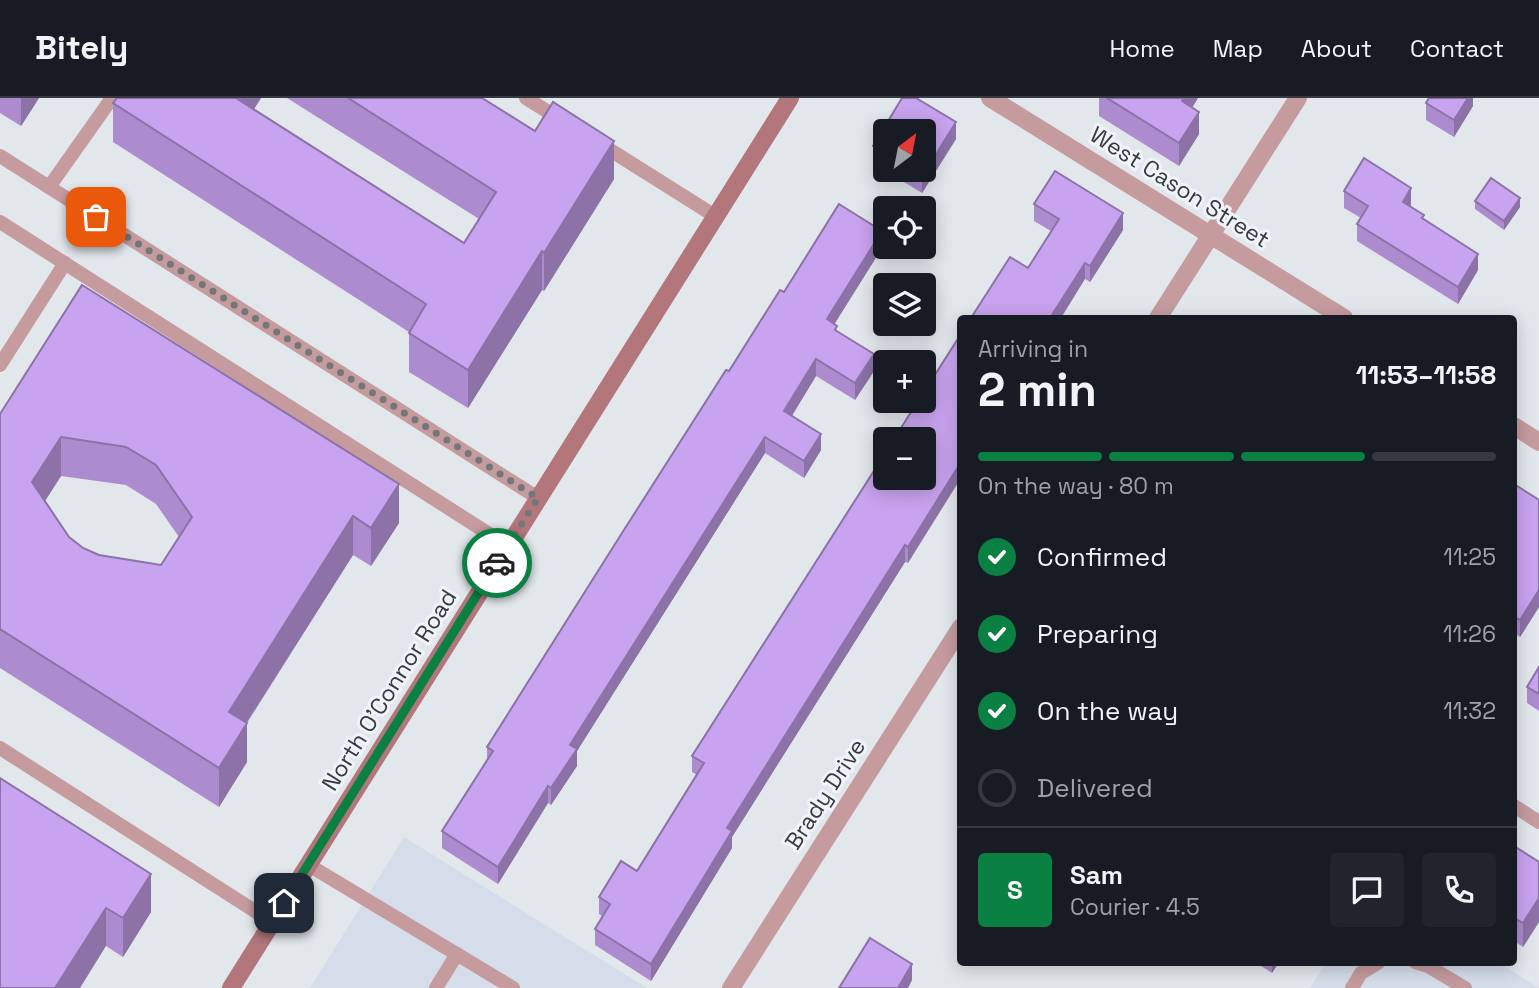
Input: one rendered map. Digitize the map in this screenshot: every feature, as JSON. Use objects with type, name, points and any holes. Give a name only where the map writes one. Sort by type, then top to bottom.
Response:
[{"type":"main road","name":"North O'Connor Road","points":[[231,988],[790,98]]},
{"type":"street","name":"West Cason Street","points":[[990,98],[1339,315]]},
{"type":"street","points":[[1160,315],[1298,98]]},
{"type":"street","points":[[1517,428],[1539,442]]},
{"type":"street","name":"Brady Drive","points":[[730,988],[957,641]]},
{"type":"lane","points":[[49,187],[112,98]]},
{"type":"lane","points":[[526,98],[715,216]]},
{"type":"lane","points":[[0,156],[538,498]]},
{"type":"lane","points":[[0,222],[508,546]]},
{"type":"lane","points":[[0,365],[65,263]]},
{"type":"lane","points":[[0,748],[272,922]]},
{"type":"lane","points":[[1517,808],[1539,822]]},
{"type":"lane","points":[[307,864],[513,988]]},
{"type":"lane","points":[[436,988],[457,954]]},
{"type":"lane","points":[[1352,988],[1361,973],[1372,966]]},
{"type":"lane","points":[[1428,966],[1465,988]]},
{"type":"shaded area","points":[[404,837],[647,988],[310,988]]},
{"type":"shaded area","points":[[1324,966],[1505,966],[1539,988],[1310,988]]},
{"type":"building","points":[[117,98],[236,98],[464,243],[496,192],[348,98],[482,98],[535,131],[553,102],[614,141],[468,370],[409,333],[426,304],[113,103]]},
{"type":"building","points":[[902,98],[916,98],[956,122],[936,154],[936,119],[889,119]]},
{"type":"building","points":[[1107,98],[1184,98],[1182,101],[1199,112],[1179,143]]},
{"type":"building","points":[[1429,98],[1468,98],[1454,120],[1426,103]]},
{"type":"building","points":[[1364,158],[1411,188],[1403,202],[1424,215],[1422,218],[1478,254],[1458,287],[1357,224],[1368,206],[1344,191]]},
{"type":"building","points":[[1055,171],[1123,213],[1090,266],[1085,263],[1052,315],[973,315],[1010,257],[1028,268],[1059,219],[1034,204]]},
{"type":"building","points":[[1491,178],[1520,198],[1504,221],[1475,201]]},
{"type":"building","points":[[839,204],[873,225],[873,245],[827,319],[837,326],[835,330],[873,356],[855,383],[816,359],[784,411],[821,434],[804,461],[765,437],[570,745],[577,749],[551,788],[548,786],[498,867],[442,831],[493,751],[487,747],[622,533],[726,370],[729,371],[780,290],[784,292]]},
{"type":"building","points":[[82,285],[399,484],[371,528],[353,516],[229,712],[247,723],[219,768],[0,629],[0,414]],"holes":[[[61,437],[126,447],[156,465],[192,517],[161,565],[99,555],[83,548],[69,537],[32,482]]]},
{"type":"building","points":[[957,340],[957,468],[908,547],[905,545],[727,828],[732,831],[651,964],[595,929],[610,904],[599,897],[621,861],[637,871],[704,763],[692,756],[873,472],[873,490],[936,490],[936,427],[902,427],[910,413],[936,413],[936,373]]},
{"type":"building","points":[[1517,486],[1539,500],[1539,590],[1520,620],[1517,618]]},
{"type":"building","points":[[1539,667],[1539,694],[1527,687]]},
{"type":"building","points":[[0,778],[151,874],[123,918],[106,908],[55,988],[0,988]]},
{"type":"building","points":[[1517,848],[1539,862],[1539,898],[1523,923],[1517,920]]},
{"type":"building","points":[[870,938],[912,964],[898,988],[839,988]]},
{"type":"way so far","points":[[96,217],[538,498],[497,563]]},
{"type":"route","points":[[284,903],[497,563]]}]
